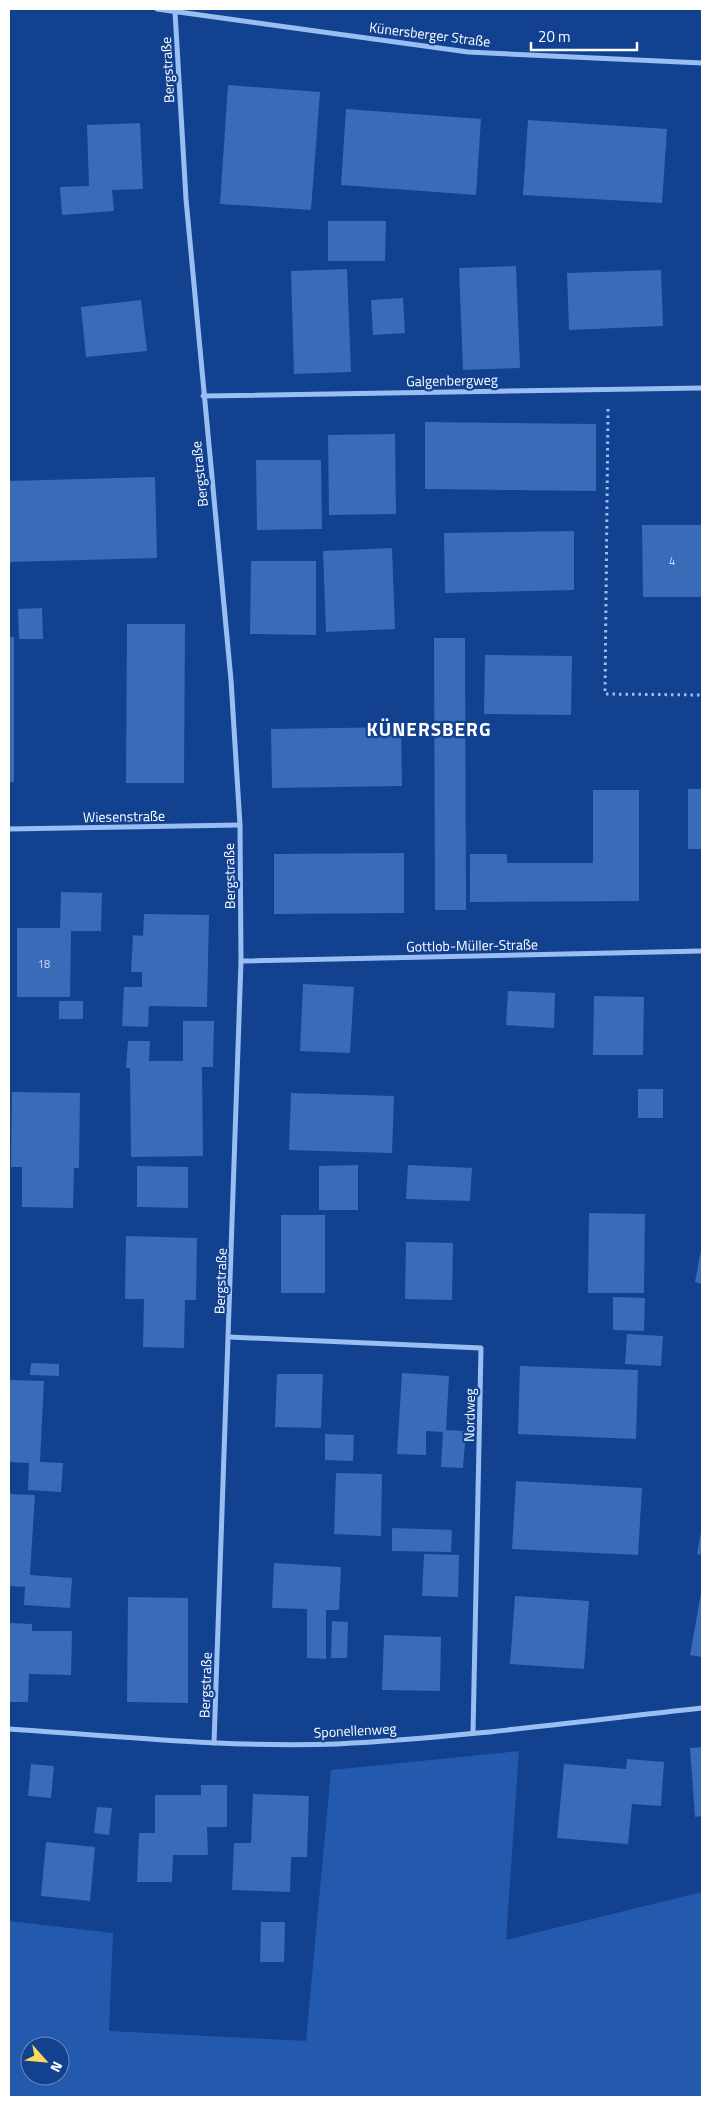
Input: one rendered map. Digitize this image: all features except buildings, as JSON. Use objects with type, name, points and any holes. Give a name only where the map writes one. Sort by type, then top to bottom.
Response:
[{"type":"street","name":"Künersberger Straße","points":[[157,9],[468,52],[702,63]]},
{"type":"street","name":"Bergstraße","points":[[175,12],[186,199],[231,680],[240,825],[241,961],[230,1337],[214,1743]]},
{"type":"street","name":"Galgenbergweg","points":[[203,396],[702,388]]},
{"type":"street","name":"Wiesenstraße","points":[[9,829],[240,825]]},
{"type":"street","name":"Gottlob-Müller-Straße","points":[[241,961],[702,951]]},
{"type":"street","name":"Nordweg","points":[[230,1337],[481,1348],[473,1733]]},
{"type":"street","name":"Sponellenweg","points":[[9,1729],[214,1743],[336,1744],[473,1733],[702,1708]]},
{"type":"path","points":[[608,389],[605,694],[702,695]]},
{"type":"shaded area","points":[[519,1751],[506,1940],[702,1892],[702,2097],[9,2097],[9,1921],[113,1933],[109,2031],[306,2041],[331,1770]]},
{"type":"district","name":"KÜNERSBERG","points":[[429,728]]}]
